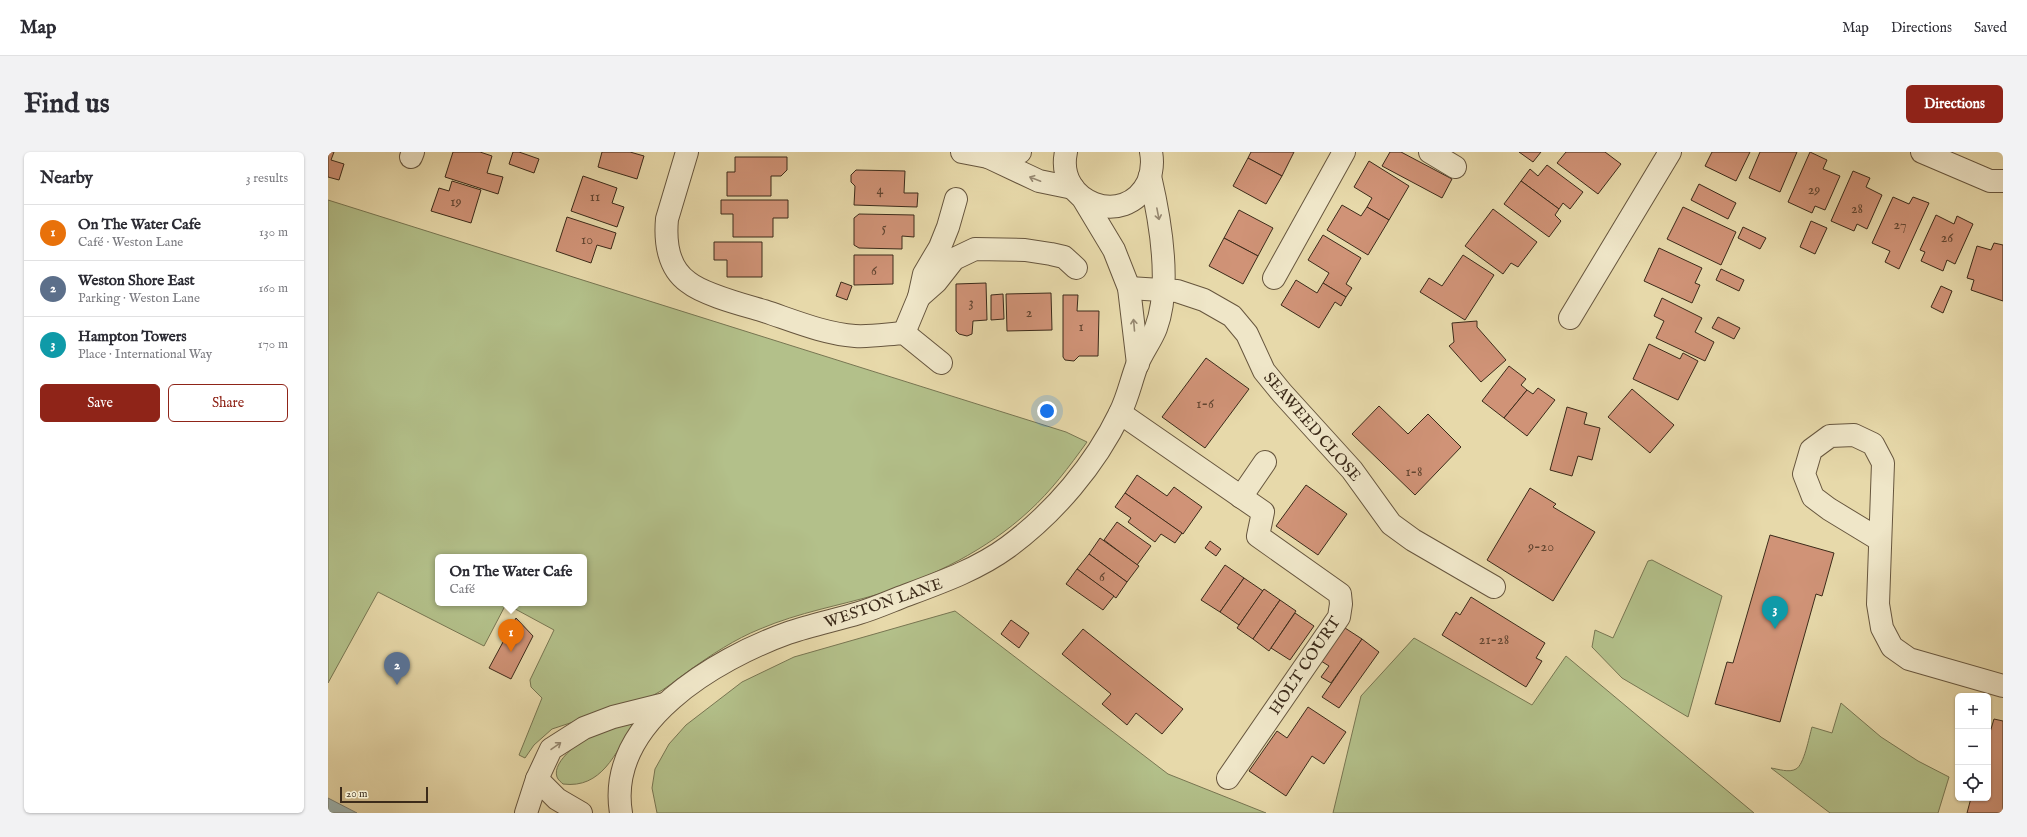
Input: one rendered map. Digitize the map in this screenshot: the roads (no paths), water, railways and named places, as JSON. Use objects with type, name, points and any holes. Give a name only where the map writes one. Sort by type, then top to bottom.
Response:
[{"type":"street","points":[[687,152],[667,219],[666,228],[669,255],[675,268],[687,282],[728,300],[831,332],[855,336],[904,333],[941,363]]},
{"type":"street","points":[[962,152],[988,157],[1039,181],[1078,194],[1096,205],[1110,207],[1123,204],[1137,196],[1144,188],[1150,176],[1152,167],[1151,152]]},
{"type":"street","points":[[988,157],[1020,152]]},
{"type":"street","name":"WESTON LANE","points":[[1066,152],[1064,161],[1066,176],[1114,250],[1129,288],[1138,364]]},
{"type":"street","points":[[1274,278],[1344,152]]},
{"type":"street","points":[[1430,152],[1455,167]]},
{"type":"street","points":[[1570,318],[1670,152]]},
{"type":"street","points":[[1922,152],[1990,181],[2003,181]]},
{"type":"street","name":"WESTON LANE","points":[[621,813],[619,801],[622,776],[631,750],[643,729],[665,704],[703,676],[745,652],[788,633],[863,612],[939,583],[978,565],[1008,547],[1048,513],[1081,475],[1106,438],[1120,413],[1138,364],[1156,327],[1162,289],[1159,218],[1150,176]]},
{"type":"street","points":[[904,333],[919,297],[924,274],[940,247],[956,199]]},
{"type":"street","points":[[919,297],[936,282],[954,259],[975,250],[1025,250],[1051,254],[1064,257],[1076,268]]},
{"type":"street","name":"SEAWEED CLOSE","points":[[1129,288],[1177,291],[1204,300],[1232,316],[1247,334],[1264,371],[1352,470],[1391,524],[1413,540],[1494,587]]},
{"type":"street","name":"HOLT COURT","points":[[1120,413],[1263,512],[1258,536],[1340,594],[1342,604],[1339,617],[1228,778]]},
{"type":"street","points":[[1880,540],[1829,509],[1813,497],[1804,474],[1811,450],[1830,436],[1854,435],[1873,444],[1883,464],[1878,604],[1882,628],[1892,647],[1909,659],[2003,686]]},
{"type":"street","points":[[1241,497],[1265,462]]},
{"type":"street","points":[[526,813],[537,779],[552,748],[584,728],[613,717],[665,704]]},
{"type":"street","points":[[537,779],[557,800],[581,813]]},
{"type":"water","points":[[328,798],[357,813],[328,813]]},
{"type":"place","name":"Hampton Towers","points":[[1775,629]]},
{"type":"place","name":"On The Water Cafe","points":[[511,652]]},
{"type":"place","name":"Weston Shore East","points":[[397,685]]}]
